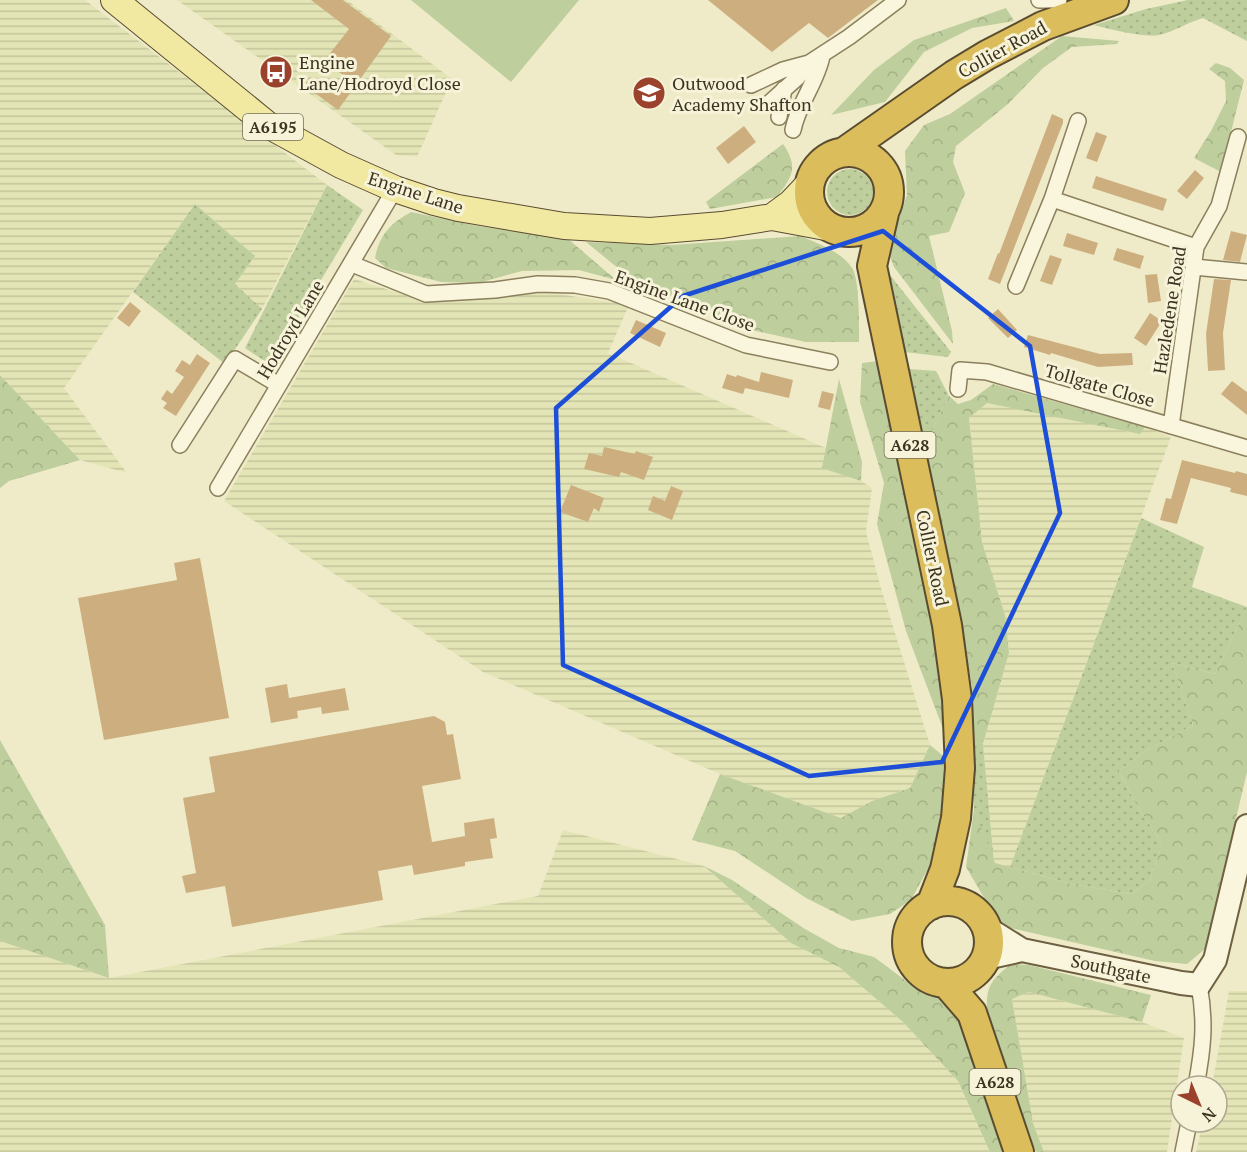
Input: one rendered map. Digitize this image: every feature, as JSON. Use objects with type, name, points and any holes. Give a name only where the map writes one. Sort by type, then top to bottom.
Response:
[{"type":"highway","name":"Collier Road","points":[[844,152],[900,115],[954,75],[1006,45],[1053,21],[1114,0]]},
{"type":"highway","name":"A628","points":[[885,209],[889,192],[885,175],[888,145],[900,115]]},
{"type":"highway","points":[[810,184],[821,163],[831,156],[844,152],[868,157],[878,164],[885,175]]},
{"type":"highway","name":"A628","points":[[810,184],[811,205],[815,214],[834,229]]},
{"type":"highway","name":"Collier Road","points":[[885,209],[872,266],[947,625],[956,688],[960,768],[956,818],[945,868],[931,905]]},
{"type":"highway","points":[[834,229],[849,232],[870,226],[885,209]]},
{"type":"highway","name":"Collier Road","points":[[834,229],[847,237],[872,266]]},
{"type":"highway","name":"Collier Road","points":[[949,853],[960,902]]},
{"type":"highway","points":[[931,905],[950,901],[960,902],[976,912],[987,928],[989,948],[973,996],[972,1013]]},
{"type":"highway","name":"A628","points":[[931,905],[921,910],[909,928],[906,940],[908,952],[918,971],[927,978],[947,984],[972,1013],[1019,1152]]},
{"type":"highway","points":[[947,984],[970,977],[983,963]]},
{"type":"main road","name":"Engine Lane","points":[[114,0],[268,125],[341,165],[395,189],[458,208],[564,226],[650,231],[722,225],[772,217],[834,229]]},
{"type":"main road","name":"Engine Lane","points":[[772,217],[791,203],[810,184]]},
{"type":"street","points":[[816,59],[784,89],[759,95],[795,77],[816,59],[898,0]]},
{"type":"street","points":[[1038,0],[1059,0]]},
{"type":"street","points":[[793,130],[799,108],[819,69],[816,59]]},
{"type":"street","points":[[779,117],[784,89]]},
{"type":"street","points":[[1016,286],[1052,198],[1078,121]]},
{"type":"street","name":"Hazledene Road","points":[[1171,426],[1196,247],[1219,206],[1238,137]]},
{"type":"street","name":"Hodroyd Lane","points":[[218,489],[395,189]]},
{"type":"street","points":[[1052,198],[1196,247]]},
{"type":"street","name":"Engine Lane Close","points":[[352,264],[426,294],[495,290],[538,284],[575,285],[609,291],[746,345],[830,362]]},
{"type":"street","points":[[1194,267],[1246,272]]},
{"type":"street","points":[[180,445],[235,359],[279,385]]},
{"type":"street","name":"Tollgate Close","points":[[958,388],[960,370],[987,372],[1247,448]]},
{"type":"street","points":[[1198,1074],[1203,1047],[1203,1005],[1199,985],[1215,960],[1242,874],[1247,826]]},
{"type":"street","name":"Southgate","points":[[987,928],[1022,950],[1199,985]]},
{"type":"street","name":"Southgate","points":[[983,963],[1022,950]]},
{"type":"street","points":[[1183,1152],[1187,1134]]},
{"type":"highlighted area","points":[[883,231],[1030,346],[1060,513],[942,762],[809,776],[563,665],[556,408],[683,296]]},
{"type":"green space","points":[[0,0],[85,0],[327,185],[262,309],[235,284],[255,256],[195,204],[64,388],[127,473],[80,460],[0,375]]},
{"type":"green space","points":[[177,0],[347,0],[452,79],[417,157],[396,155]]},
{"type":"green space","points":[[411,0],[579,0],[511,82]]},
{"type":"green space","points":[[1188,0],[1247,0],[1247,41],[1203,18],[1170,32],[1153,36],[1127,33],[1094,25],[1146,9]]},
{"type":"green space","points":[[1006,8],[1014,21],[972,28],[924,52],[885,102],[831,115],[874,70],[914,40]]},
{"type":"green space","points":[[1062,36],[1119,41],[1117,44],[1072,47],[1043,68],[1008,104],[956,146],[953,162],[965,193],[949,232],[929,236],[952,331],[953,344],[894,267],[888,251],[907,195],[905,151],[924,125],[950,114]]},
{"type":"green space","points":[[1216,63],[1230,68],[1244,80],[1221,172],[1194,158],[1226,101],[1225,81],[1209,69]]},
{"type":"green space","points":[[783,144],[791,159],[792,172],[787,184],[777,197],[710,209],[706,202]]},
{"type":"green space","points":[[850,169],[859,170],[867,175],[872,183],[872,201],[867,209],[859,214],[850,215],[841,214],[833,209],[828,201],[827,192],[828,183],[833,175],[841,170]]},
{"type":"green space","points":[[327,185],[363,210],[270,365],[245,348]]},
{"type":"green space","points":[[195,204],[255,256],[235,284],[262,309],[225,364],[133,292]]},
{"type":"green space","points":[[411,212],[478,226],[567,238],[616,280],[579,270],[522,271],[478,283],[441,282],[386,268],[375,258],[380,242],[387,230]]},
{"type":"green space","points":[[801,236],[836,253],[852,268],[858,292],[859,342],[806,342],[716,322],[708,304],[646,291],[586,242],[671,245]]},
{"type":"green space","points":[[886,270],[951,352],[948,357],[904,352]]},
{"type":"green space","points":[[354,279],[424,301],[533,290],[629,305],[608,353],[826,448],[823,468],[861,481],[872,488],[866,532],[930,745],[910,788],[872,801],[841,818],[720,774],[483,672],[224,501]]},
{"type":"green space","points":[[879,361],[938,626],[945,734],[906,631],[877,524],[884,483],[860,402],[862,363]]},
{"type":"green space","points":[[908,369],[936,371],[949,396],[924,447]]},
{"type":"green space","points":[[0,375],[80,460],[9,481],[0,488]]},
{"type":"green space","points":[[839,379],[862,462],[861,481],[822,468]]},
{"type":"green space","points":[[993,384],[1145,427],[1140,434],[987,403],[969,418],[982,542],[1005,615],[1009,653],[983,744],[971,741],[972,685],[924,447],[949,396],[958,404],[971,400]]},
{"type":"green space","points":[[987,402],[1139,434],[1145,427],[1171,437],[1010,867],[994,863],[983,744],[1009,653],[1005,615],[982,542],[969,418]]},
{"type":"green space","points":[[1141,518],[1204,547],[1192,587],[1247,607],[1215,674],[1172,663],[1193,725],[1144,752],[1119,771],[1135,802],[1162,844],[1150,881],[1131,894],[1072,884],[1010,867]]},
{"type":"green space","points":[[1247,607],[1247,772],[1205,949],[1187,964],[1155,961],[1006,927],[983,896],[966,867],[974,809],[995,863],[1072,884],[1131,894],[1150,881],[1162,844],[1135,802],[1119,771],[1144,752],[1193,725],[1172,663],[1215,674]]},
{"type":"green space","points":[[0,740],[105,925],[109,978],[0,941]]},
{"type":"green space","points":[[971,741],[983,744],[994,863],[974,809]]},
{"type":"green space","points":[[930,745],[947,759],[940,825],[931,863],[911,900],[890,914],[852,921],[806,898],[735,851],[692,840],[720,774],[841,818],[872,801],[910,788]]},
{"type":"green space","points":[[563,830],[704,866],[791,943],[839,967],[903,1022],[958,1081],[990,1152],[0,1152],[0,941],[109,978],[538,896]]},
{"type":"green space","points":[[704,866],[732,880],[805,929],[839,948],[874,957],[913,986],[948,1002],[961,1022],[1006,1152],[990,1152],[958,1081],[903,1022],[839,967],[791,943]]},
{"type":"green space","points":[[1011,964],[1029,965],[1151,995],[1142,1022],[1029,992],[1012,999],[1033,1123],[1044,1152],[1036,1152],[987,1014],[987,997],[991,985],[998,975]]},
{"type":"green space","points":[[1229,991],[1247,991],[1247,1152],[1196,1152],[1200,1134],[1229,1134],[1229,1074],[1214,1074]]},
{"type":"green space","points":[[1029,992],[1142,1022],[1184,1038],[1179,1074],[1169,1074],[1170,1134],[1167,1152],[1044,1152],[1033,1123],[1012,999]]},
{"type":"building","points":[[311,0],[343,0],[391,36],[338,110],[304,85],[310,77],[335,95],[347,78],[324,61],[349,29]]},
{"type":"building","points":[[708,0],[878,0],[828,38],[809,23],[772,52]]},
{"type":"building","points":[[1052,114],[1063,119],[1063,123],[1000,284],[988,279]]},
{"type":"building","points":[[744,126],[756,142],[728,164],[716,148]]},
{"type":"building","points":[[1096,132],[1107,136],[1097,162],[1086,158]]},
{"type":"building","points":[[1195,170],[1204,178],[1187,199],[1177,191]]},
{"type":"building","points":[[1096,176],[1167,199],[1163,211],[1092,188]]},
{"type":"building","points":[[1231,231],[1247,235],[1240,262],[1223,260]]},
{"type":"building","points":[[1067,233],[1098,243],[1094,255],[1063,246]]},
{"type":"building","points":[[1117,248],[1144,256],[1140,269],[1113,260]]},
{"type":"building","points":[[1050,255],[1062,259],[1052,285],[1040,281]]},
{"type":"building","points":[[1157,274],[1161,301],[1148,303],[1145,275]]},
{"type":"building","points":[[1214,279],[1231,280],[1223,333],[1225,370],[1208,371],[1206,334]]},
{"type":"building","points":[[130,302],[141,311],[129,327],[117,318]]},
{"type":"building","points":[[998,309],[1017,330],[1008,338],[988,318]]},
{"type":"building","points":[[1150,313],[1162,321],[1146,346],[1134,338]]},
{"type":"building","points":[[636,320],[666,333],[660,347],[630,333]]},
{"type":"building","points":[[1028,335],[1100,354],[1132,353],[1133,365],[1098,367],[1051,353],[1050,355],[1024,347]]},
{"type":"building","points":[[197,354],[210,363],[176,416],[163,408],[167,403],[161,399],[167,390],[172,394],[184,377],[175,371],[182,360],[190,365]]},
{"type":"building","points":[[761,372],[793,380],[789,398],[745,388],[743,394],[722,388],[727,374],[759,382]]},
{"type":"building","points":[[1232,381],[1247,392],[1247,415],[1221,394]]},
{"type":"building","points":[[822,391],[834,394],[830,410],[818,407]]},
{"type":"building","points":[[604,447],[635,454],[636,451],[653,457],[644,480],[621,472],[619,477],[584,469],[589,453],[602,456]]},
{"type":"building","points":[[1182,460],[1247,474],[1247,496],[1230,492],[1231,488],[1191,478],[1177,524],[1160,520],[1166,498],[1171,499]]},
{"type":"building","points":[[571,485],[604,498],[599,512],[594,508],[588,522],[560,512]]},
{"type":"building","points":[[671,486],[683,491],[672,520],[648,510],[653,496],[665,501]]},
{"type":"building","points":[[200,558],[229,718],[104,740],[78,598],[177,580],[174,563]]},
{"type":"building","points":[[287,684],[289,698],[345,688],[349,710],[322,714],[321,707],[297,711],[298,718],[271,723],[265,688]]},
{"type":"building","points":[[434,716],[445,722],[447,735],[453,734],[461,779],[422,786],[432,842],[465,836],[464,823],[494,818],[497,838],[490,839],[493,858],[465,862],[465,866],[414,875],[412,865],[378,871],[383,900],[232,927],[225,886],[186,893],[182,876],[196,873],[183,798],[215,792],[209,757]]},
{"type":"place","name":"Engine Lane/Hodroyd Close","points":[[276,72]]},
{"type":"place","name":"Outwood Academy Shafton","points":[[649,93]]}]
